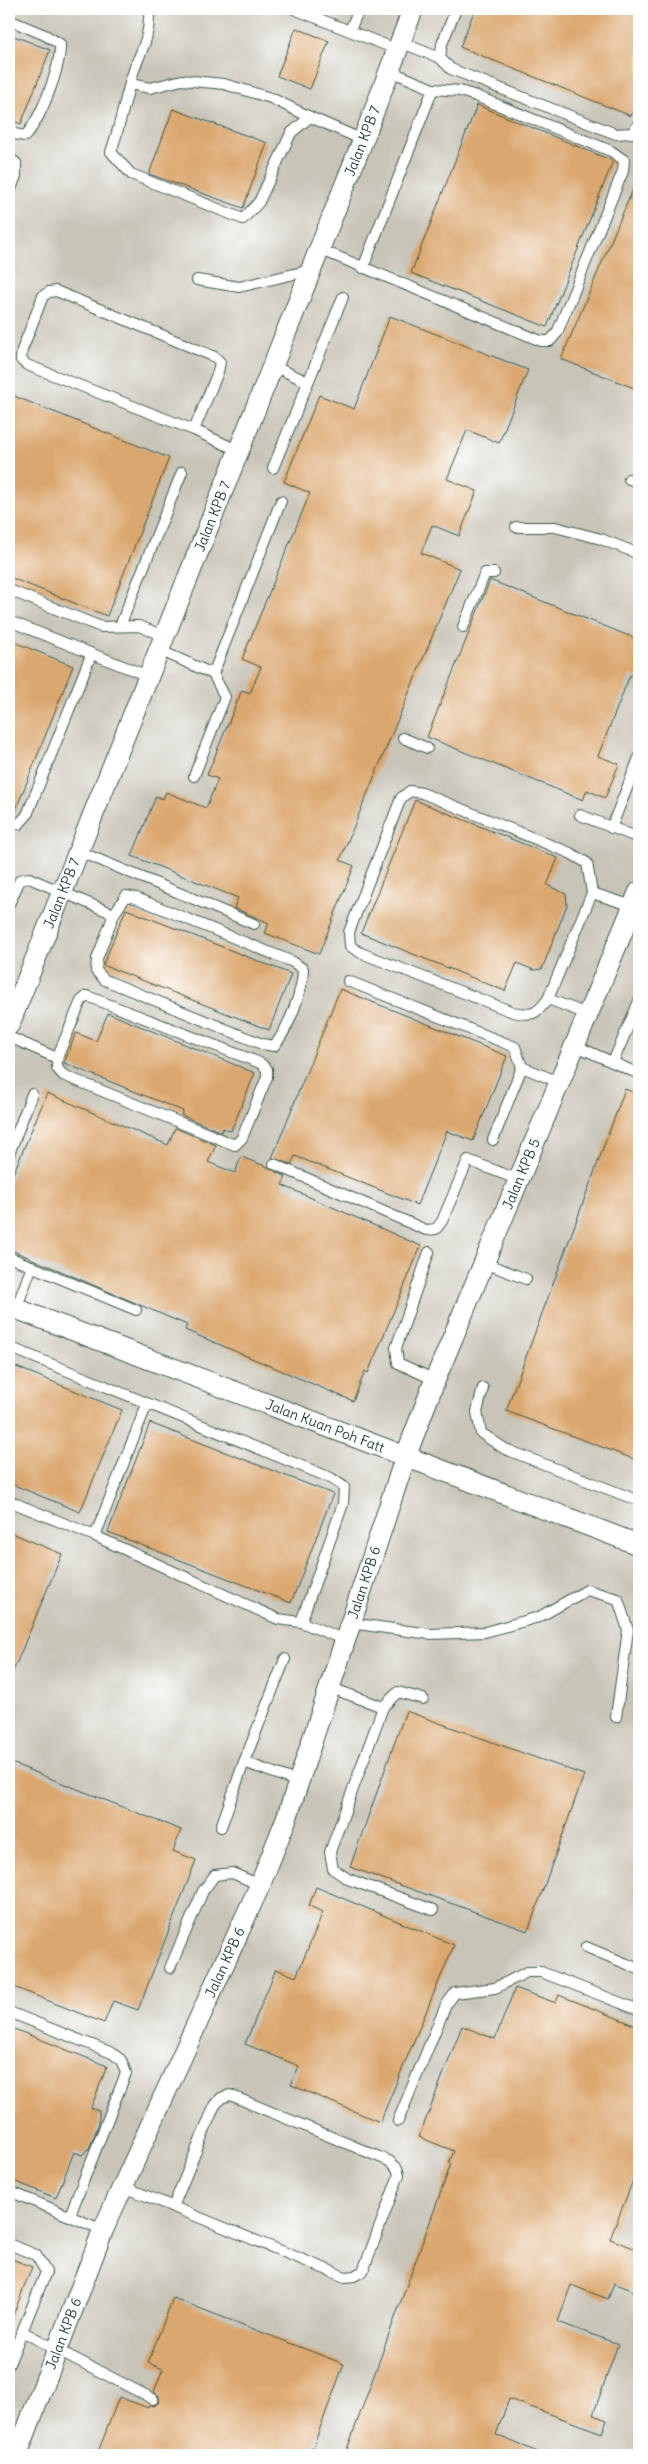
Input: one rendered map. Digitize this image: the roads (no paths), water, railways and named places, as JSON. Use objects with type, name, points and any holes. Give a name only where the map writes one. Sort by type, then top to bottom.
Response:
[{"type":"street","name":"Jalan KPB 7","points":[[9,1025],[312,269],[413,9]]},
{"type":"street","name":"Jalan KPB 5","points":[[405,1458],[434,1380],[485,1263],[636,899]]},
{"type":"street","name":"Jalan Kuan Poh Fatt","points":[[12,1308],[639,1546]]},
{"type":"street","name":"Jalan KPB 6","points":[[17,2455],[102,2230],[260,1885],[300,1782],[405,1458]]},
{"type":"lane","points":[[294,9],[350,30],[440,58],[451,69],[616,134],[632,133],[639,123]]},
{"type":"lane","points":[[350,30],[359,9]]},
{"type":"lane","points":[[440,58],[442,44],[456,9]]},
{"type":"lane","points":[[149,17],[149,34],[138,58],[122,120],[111,152],[130,174],[243,219],[259,202],[291,133],[310,117]]},
{"type":"lane","points":[[9,20],[45,35],[60,44],[61,57],[34,127],[25,136],[9,132]]},
{"type":"lane","points":[[319,249],[541,341],[550,342],[557,333],[623,171],[624,160],[611,151],[476,96],[460,91],[432,89],[390,71]]},
{"type":"lane","points":[[130,84],[150,88],[182,80],[224,84],[271,98],[363,140]]},
{"type":"lane","points":[[363,268],[432,89]]},
{"type":"lane","points":[[9,158],[16,163],[16,176],[9,194]]},
{"type":"lane","points":[[197,280],[239,287],[312,269]]},
{"type":"lane","points":[[194,430],[218,372],[220,362],[215,357],[56,291],[48,292],[44,296],[22,350],[22,360],[27,365],[194,430],[239,450]]},
{"type":"lane","points":[[273,468],[342,297]]},
{"type":"lane","points":[[273,366],[308,382]]},
{"type":"lane","points":[[120,626],[182,472]]},
{"type":"lane","points":[[213,674],[281,501]]},
{"type":"lane","points":[[516,527],[555,527],[601,539],[639,554]]},
{"type":"lane","points":[[463,627],[485,574],[494,573]]},
{"type":"lane","points":[[9,590],[100,627],[139,626],[162,643],[213,674],[225,697],[194,776]]},
{"type":"lane","points":[[9,621],[148,676]]},
{"type":"lane","points":[[9,823],[19,824],[28,815],[91,655]]},
{"type":"lane","points":[[403,738],[427,748]]},
{"type":"lane","points":[[611,828],[639,758]]},
{"type":"lane","points":[[410,791],[422,794],[570,853],[587,863],[592,893],[548,999],[540,1010],[529,1015],[513,1012],[361,953],[350,946],[348,932],[401,798],[410,791]]},
{"type":"lane","points":[[580,814],[639,838]]},
{"type":"lane","points":[[78,851],[254,924]]},
{"type":"lane","points":[[9,904],[20,880],[29,878],[114,914]]},
{"type":"lane","points":[[592,893],[636,899]]},
{"type":"lane","points":[[126,896],[136,898],[293,962],[303,969],[303,981],[282,1037],[274,1046],[262,1044],[105,980],[96,971],[97,959],[114,914],[126,896]]},
{"type":"lane","points":[[348,981],[514,1047],[522,1067],[492,1140]]},
{"type":"lane","points":[[87,996],[260,1064],[267,1069],[267,1077],[242,1138],[235,1144],[63,1075],[57,1068],[57,1058],[81,1001],[87,996]]},
{"type":"lane","points":[[548,999],[587,1014]]},
{"type":"lane","points":[[613,1062],[639,1001]]},
{"type":"lane","points":[[9,1037],[57,1058]]},
{"type":"lane","points":[[574,1045],[639,1074]]},
{"type":"lane","points":[[522,1067],[559,1082]]},
{"type":"lane","points":[[9,1154],[32,1094]]},
{"type":"lane","points":[[274,1164],[426,1230],[436,1229],[442,1221],[468,1160],[519,1180]]},
{"type":"lane","points":[[428,1252],[396,1348],[398,1364],[434,1380]]},
{"type":"lane","points":[[9,1257],[136,1310]]},
{"type":"lane","points":[[485,1263],[526,1279]]},
{"type":"lane","points":[[12,1308],[32,1266]]},
{"type":"lane","points":[[9,1347],[331,1478],[344,1487],[343,1504],[301,1622]]},
{"type":"lane","points":[[482,1388],[477,1412],[482,1434],[505,1448],[639,1501]]},
{"type":"lane","points":[[95,1536],[147,1404]]},
{"type":"lane","points":[[9,1501],[95,1536],[278,1619],[348,1632],[430,1634],[485,1632],[539,1618],[587,1590],[618,1599],[628,1630],[616,1717]]},
{"type":"lane","points":[[221,1827],[244,1762],[285,1659]]},
{"type":"lane","points":[[331,1688],[383,1708]]},
{"type":"lane","points":[[423,1699],[398,1692],[383,1708],[330,1852],[333,1869],[348,1879],[433,1910]]},
{"type":"lane","points":[[244,1762],[300,1782]]},
{"type":"lane","points":[[170,1968],[203,1891],[215,1875],[232,1873],[260,1885]]},
{"type":"lane","points":[[586,1947],[639,1969]]},
{"type":"lane","points":[[398,2120],[446,2005],[455,1992],[495,1988],[527,1972],[541,1972],[639,2010]]},
{"type":"lane","points":[[9,2012],[112,2052],[121,2060],[126,2073],[70,2215]]},
{"type":"lane","points":[[122,2186],[173,2207],[345,2277],[354,2276],[362,2271],[399,2175],[397,2168],[389,2161],[230,2095],[221,2098],[214,2108],[173,2207]]},
{"type":"lane","points":[[9,2191],[102,2230]]},
{"type":"lane","points":[[9,2244],[36,2255],[46,2272],[9,2364]]},
{"type":"lane","points":[[23,2332],[153,2399]]}]
